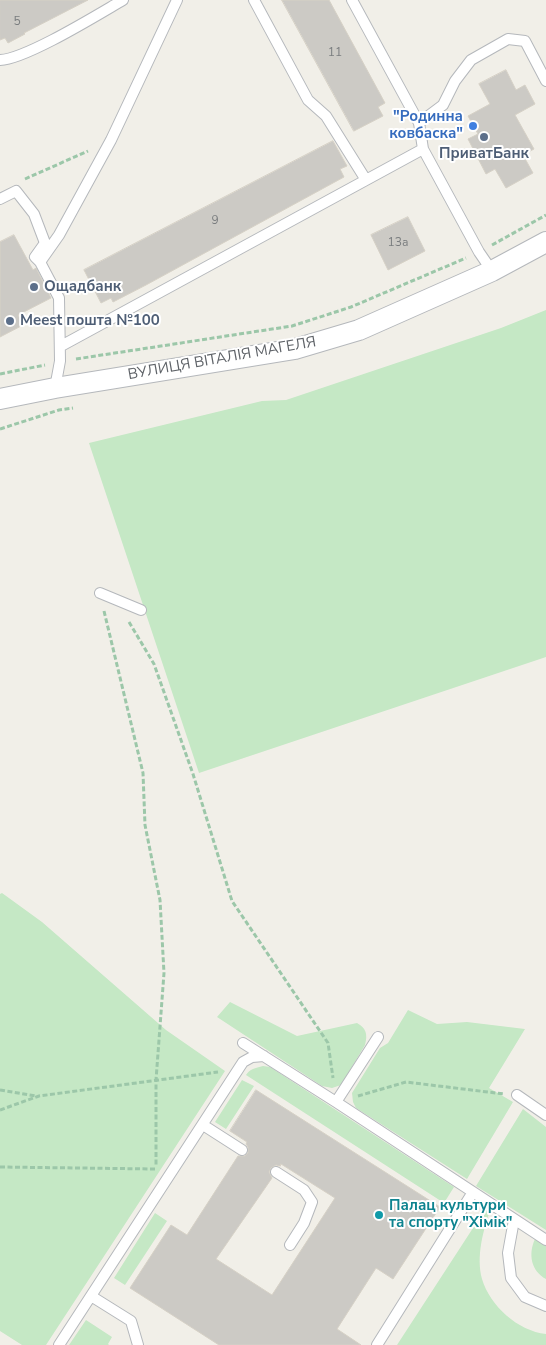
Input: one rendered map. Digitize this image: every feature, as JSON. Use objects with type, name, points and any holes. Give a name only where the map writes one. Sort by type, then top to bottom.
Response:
[{"type":"street","name":"ВУЛИЦЯ ВІТАЛІЯ МАГЕЛЯ","points":[[0,399],[55,388],[296,349],[359,330],[492,272],[546,242]]},
{"type":"lane","points":[[0,60],[10,60],[41,45],[123,0]]},
{"type":"lane","points":[[40,262],[59,236],[111,140],[177,0]]},
{"type":"lane","points":[[254,0],[308,100],[326,116],[366,180]]},
{"type":"lane","points":[[352,0],[419,123],[423,149],[479,252],[492,272]]},
{"type":"lane","points":[[419,123],[443,105],[455,81],[471,60],[508,39],[525,41],[546,81]]},
{"type":"lane","points":[[60,346],[423,149]]},
{"type":"lane","points":[[0,199],[16,190],[34,214],[45,243],[35,256],[59,298],[60,361],[55,388]]},
{"type":"lane","points":[[100,593],[141,610]]},
{"type":"lane","points":[[336,1102],[378,1037]]},
{"type":"lane","points":[[243,1043],[546,1240]]},
{"type":"lane","points":[[59,1345],[242,1062],[252,1057],[265,1056]]},
{"type":"lane","points":[[517,1095],[546,1115]]},
{"type":"lane","points":[[203,1125],[242,1150]]},
{"type":"lane","points":[[276,1172],[304,1190],[312,1202],[304,1223],[290,1245]]},
{"type":"lane","points":[[377,1345],[473,1192]]},
{"type":"lane","points":[[514,1220],[508,1252],[511,1278],[525,1297],[546,1306]]},
{"type":"lane","points":[[91,1296],[131,1321],[138,1345]]},
{"type":"path","points":[[16,190],[20,182],[111,140]]},
{"type":"path","points":[[0,374],[60,361],[292,326],[351,307],[479,252],[546,215]]},
{"type":"path","points":[[100,593],[143,773],[145,825],[160,900],[164,973],[156,1080],[156,1169]]},
{"type":"path","points":[[128,620],[154,664],[193,774],[232,901],[328,1042],[336,1102],[406,1082],[517,1095]]},
{"type":"path","points":[[0,1110],[39,1096],[225,1071],[242,1062]]},
{"type":"path","points":[[0,1090],[39,1096]]},
{"type":"path","points":[[0,1167],[156,1169],[168,1178]]},
{"type":"green space","points":[[546,310],[546,657],[199,773],[89,443],[262,401],[286,400],[501,328]]},
{"type":"green space","points":[[2,893],[42,922],[166,1030],[225,1071],[46,1345],[22,1345],[0,1331],[0,894]]},
{"type":"green space","points":[[230,1002],[297,1036],[357,1023],[366,1032],[365,1045],[341,1085],[332,1088],[322,1086],[217,1017]]},
{"type":"green space","points":[[408,1010],[437,1024],[467,1022],[525,1029],[489,1088],[513,1102],[467,1179],[356,1108],[353,1102],[352,1093],[380,1048],[388,1043]]},
{"type":"green space","points":[[263,1066],[270,1067],[454,1187],[444,1203],[246,1075],[251,1070]]},
{"type":"green space","points":[[242,1080],[254,1086],[226,1129],[215,1122]]},
{"type":"green space","points":[[523,1109],[546,1127],[546,1230],[476,1186]]},
{"type":"green space","points":[[486,1208],[490,1211],[480,1253],[480,1271],[486,1289],[491,1299],[506,1315],[525,1328],[546,1334],[546,1345],[397,1345]]},
{"type":"green space","points":[[155,1213],[167,1221],[125,1285],[114,1278]]},
{"type":"green space","points":[[535,1239],[546,1245],[546,1279],[541,1276],[532,1262],[531,1256]]},
{"type":"green space","points":[[86,1320],[112,1337],[109,1345],[69,1345]]},
{"type":"building","points":[[0,0],[88,0],[8,43],[5,38],[0,40]]},
{"type":"building","points":[[282,0],[329,0],[385,103],[378,107],[383,116],[354,131]]},
{"type":"building","points":[[506,70],[516,90],[525,85],[535,104],[515,115],[534,149],[523,155],[533,173],[506,188],[495,169],[486,174],[468,139],[478,134],[468,116],[490,104],[479,84]]},
{"type":"building","points":[[333,141],[347,166],[340,169],[344,177],[146,285],[113,302],[111,298],[101,303],[84,270]]},
{"type":"building","points":[[408,217],[425,251],[388,270],[371,235]]},
{"type":"building","points":[[14,235],[33,270],[36,268],[51,298],[18,315],[23,325],[0,337],[0,242]]},
{"type":"building","name":"Палац культури та спорту \"Хімік\"","points":[[256,1090],[440,1207],[393,1279],[376,1268],[337,1329],[361,1345],[219,1345],[130,1288],[171,1225],[187,1235],[238,1156],[245,1156],[248,1153],[247,1142],[230,1131]],"holes":[[[281,1164],[335,1198],[272,1295],[216,1259],[272,1178],[269,1172],[276,1165],[280,1166]]]},
{"type":"place","name":"\"Родинна ковбаска\"","points":[[473,126]]},
{"type":"place","name":"ПриватБанк","points":[[484,137]]},
{"type":"place","name":"Ощадбанк","points":[[34,287]]},
{"type":"place","name":"Meest пошта №100","points":[[10,321]]},
{"type":"place","name":"Палац культури та спорту \"Хімік\"","points":[[379,1215]]}]
